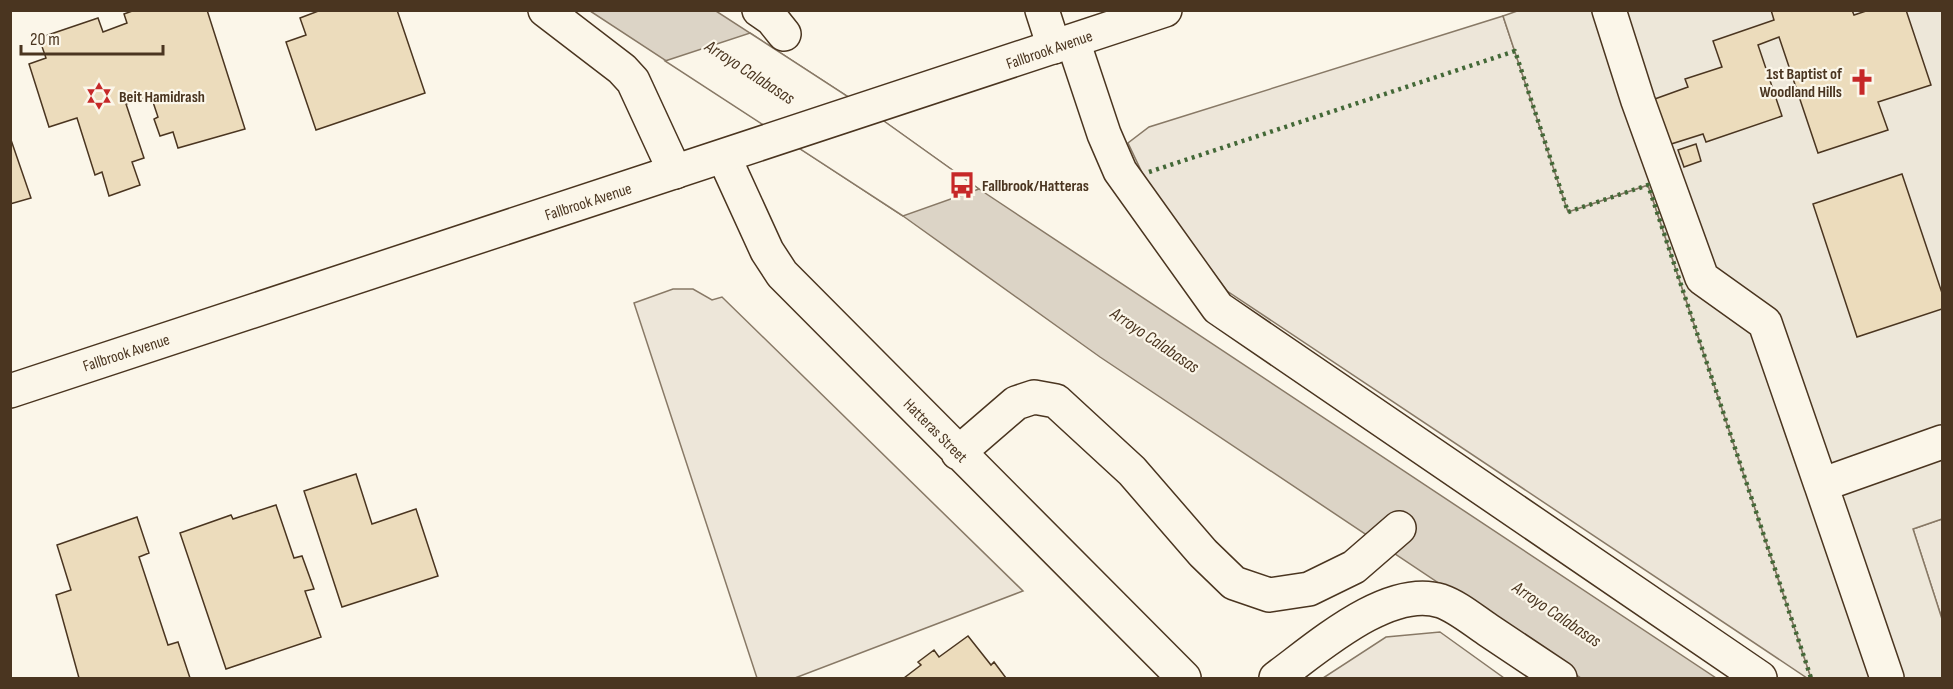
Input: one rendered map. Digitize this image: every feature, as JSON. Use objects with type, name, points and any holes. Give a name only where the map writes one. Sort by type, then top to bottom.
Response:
[{"type":"main road","points":[[545,10],[622,69],[633,81],[675,172]]},
{"type":"main road","points":[[759,10],[772,19],[784,34]]},
{"type":"main road","points":[[1042,10],[1063,44],[1120,171],[1218,308],[1760,678]]},
{"type":"main road","name":"Fallbrook Avenue","points":[[10,391],[1165,10]]},
{"type":"main road","points":[[1609,10],[1638,101],[1702,278],[1765,323],[1887,678]]},
{"type":"main road","name":"Hatteras Street","points":[[724,157],[767,251],[782,274],[1184,678]]},
{"type":"main road","points":[[958,453],[1016,404],[1034,397],[1056,401],[1132,471],[1203,553],[1234,583],[1269,595],[1309,589],[1345,571],[1399,528]]},
{"type":"main road","points":[[1821,485],[1942,442]]},
{"type":"main road","points":[[1276,678],[1367,614],[1394,603],[1417,599],[1440,601],[1460,610],[1560,678]]},
{"type":"shaded area","points":[[1520,10],[1942,11],[1942,519],[1913,529],[1942,619],[1942,678],[1811,678],[1648,185],[1568,212],[1503,16]]},
{"type":"shaded area","points":[[1503,16],[1568,211],[1648,185],[1811,678],[1807,678],[1227,291],[1147,183],[1128,143],[1149,127]]},
{"type":"shaded area","points":[[673,289],[693,289],[712,300],[722,297],[1023,591],[795,678],[757,678],[634,303]]},
{"type":"shaded area","points":[[1942,519],[1942,619],[1913,529]]},
{"type":"shaded area","points":[[1440,632],[1504,678],[1323,678],[1386,637]]},
{"type":"water","name":"Arroyo Calabasas","points":[[590,11],[716,11],[867,109],[979,189],[1716,678],[1581,678],[1100,357],[903,216]]},
{"type":"pier","points":[[750,33],[867,109],[979,189],[903,216],[665,61]]},
{"type":"building","points":[[135,10],[207,10],[245,129],[178,148],[173,132],[160,136],[154,119],[158,117],[151,96],[126,104],[144,158],[132,162],[140,185],[109,196],[102,172],[95,175],[77,118],[49,127],[29,64],[46,58],[39,38],[98,18],[103,32],[127,23],[124,14]]},
{"type":"building","points":[[321,10],[397,10],[425,93],[316,130],[286,42],[306,35],[300,18]]},
{"type":"building","name":"1st Baptist of Woodland Hills","points":[[1771,10],[1852,10],[1854,15],[1869,10],[1906,10],[1931,85],[1878,102],[1888,130],[1818,153],[1779,37],[1758,45],[1782,116],[1706,142],[1703,134],[1668,145],[1652,100],[1688,87],[1685,79],[1722,67],[1713,41],[1774,20]]},
{"type":"building","points":[[10,137],[31,198],[10,204]]},
{"type":"building","points":[[1696,144],[1701,161],[1684,167],[1678,150]]},
{"type":"building","points":[[1902,174],[1942,293],[1942,309],[1857,337],[1813,204]]},
{"type":"building","points":[[356,474],[372,524],[416,509],[438,576],[342,607],[304,491]]},
{"type":"building","points":[[276,505],[294,558],[302,556],[314,589],[305,591],[321,637],[226,669],[180,533],[231,515],[233,519]]},
{"type":"building","points":[[137,517],[149,553],[139,557],[168,645],[178,642],[190,678],[79,678],[56,595],[71,590],[57,545]]},
{"type":"building","points":[[968,636],[991,665],[994,662],[1006,678],[904,678],[921,665],[918,662],[934,650],[939,657]]},
{"type":"hedge","points":[[1149,172],[1515,51],[1568,212],[1648,185],[1811,678]]},
{"type":"place","name":"1st Baptist of Woodland Hills","points":[[1862,82]]},
{"type":"place","name":"Beit Hamidrash","points":[[99,96]]},
{"type":"place","name":"Fallbrook/Hatteras","points":[[962,185]]}]
